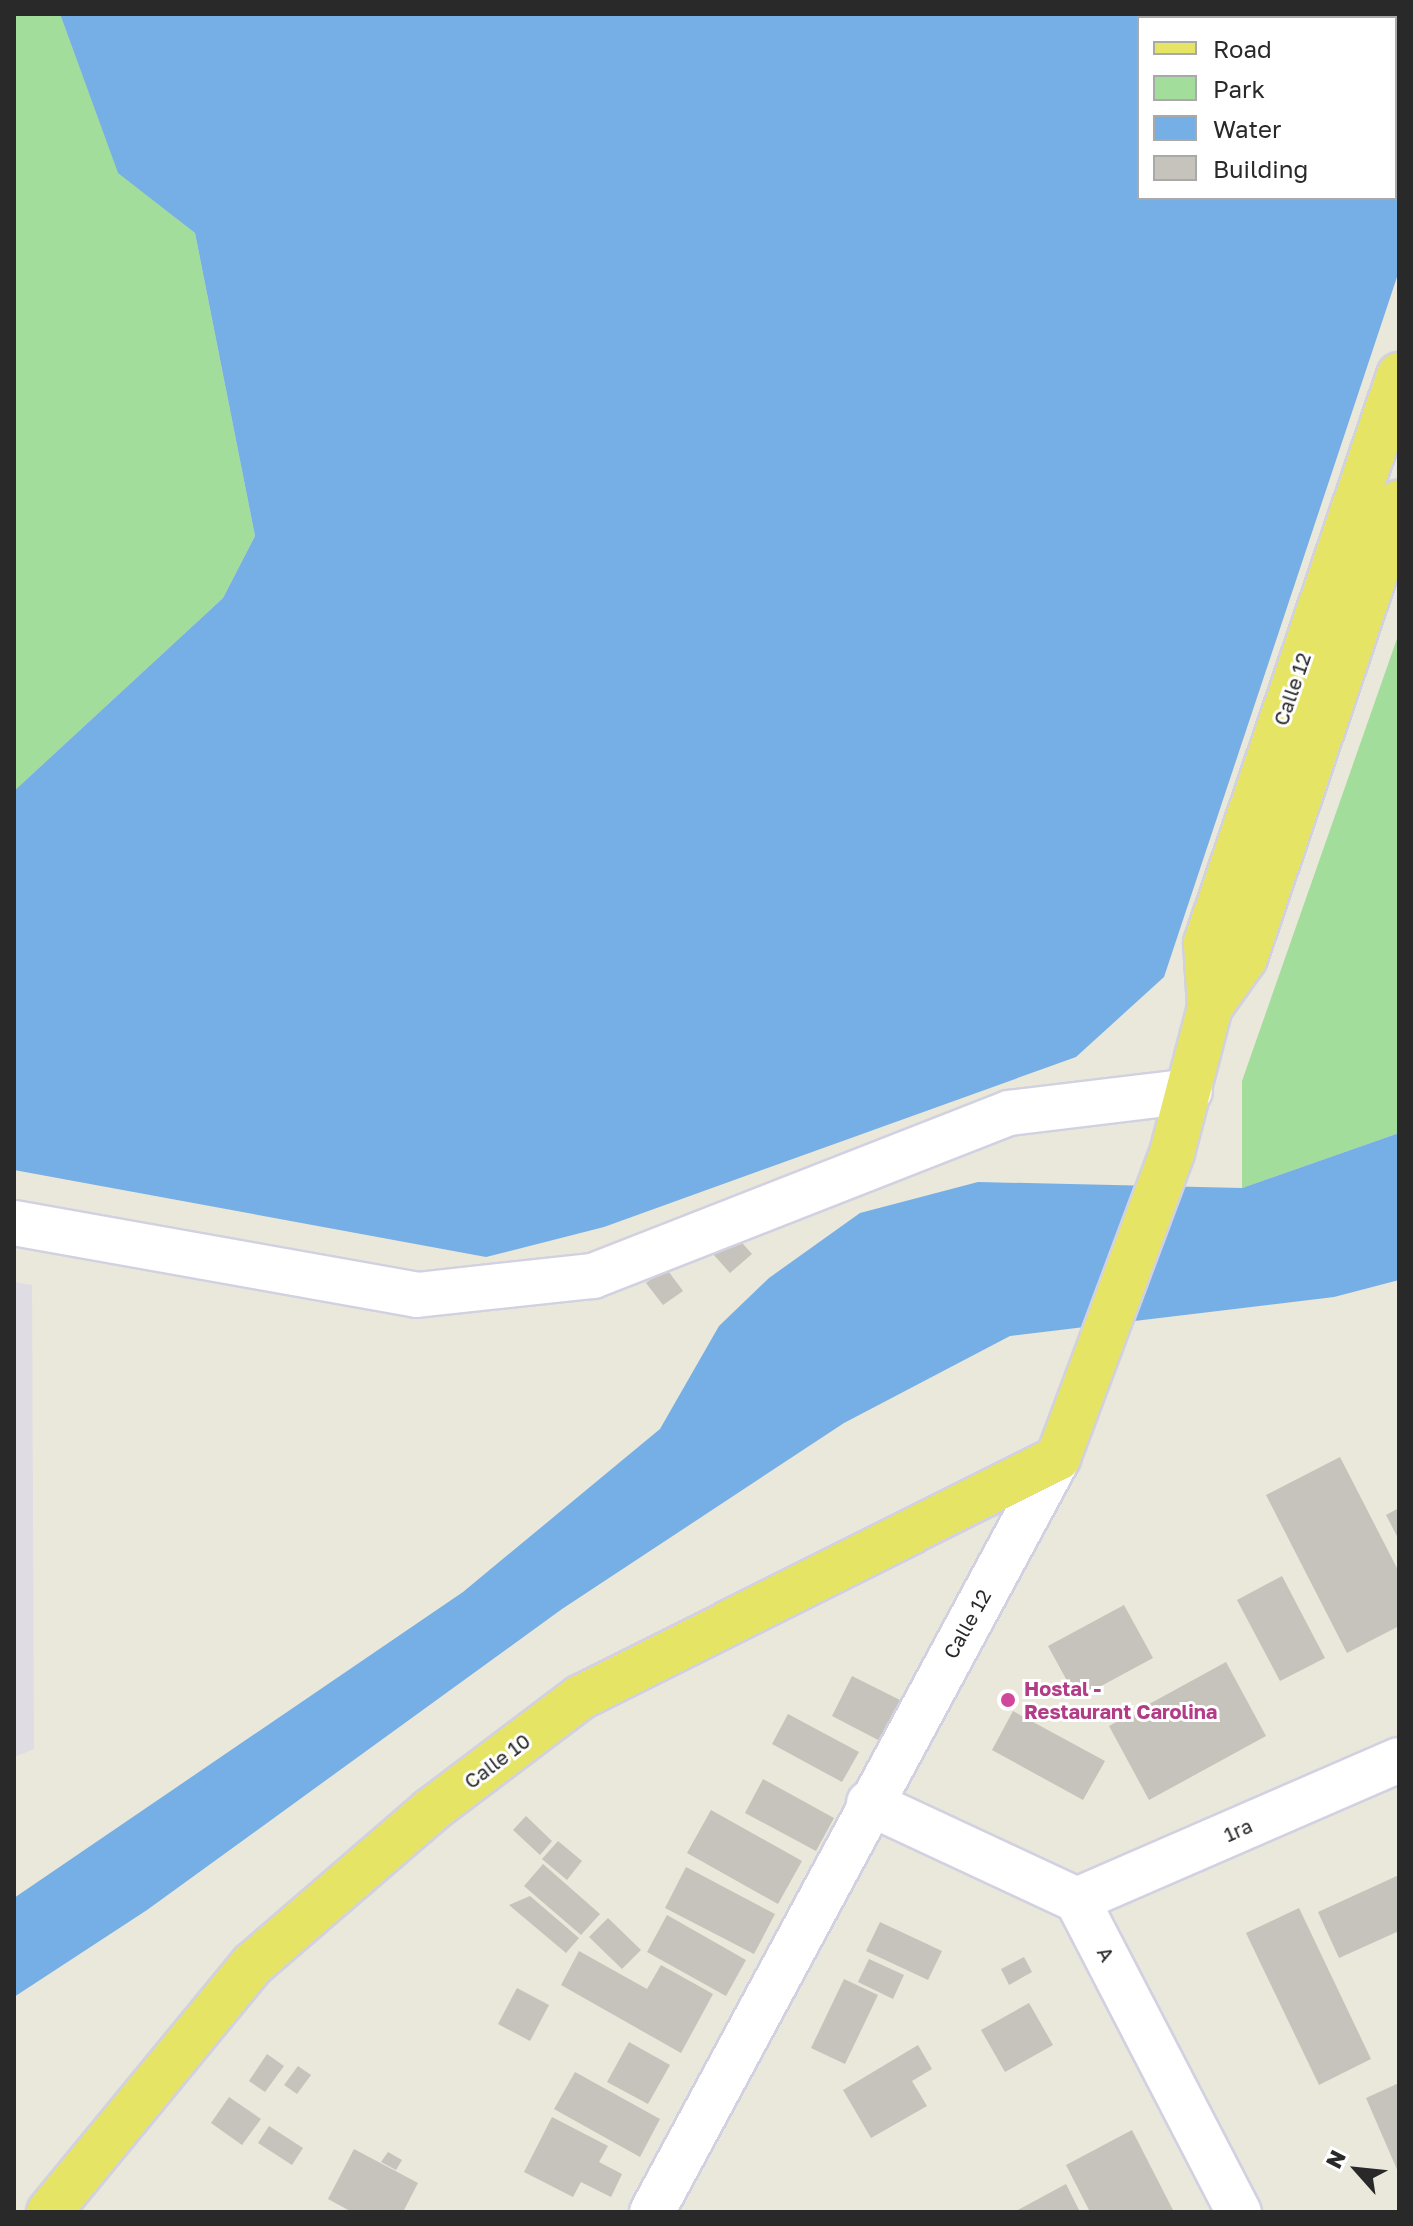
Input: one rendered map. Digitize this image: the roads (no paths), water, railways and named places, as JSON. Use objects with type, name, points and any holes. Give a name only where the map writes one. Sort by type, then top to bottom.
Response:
[{"type":"main road","name":"Calle 12","points":[[1058,1458],[1095,1369],[1172,1153],[1210,1007],[1206,943],[1399,375]]},
{"type":"main road","name":"Calle 12","points":[[1210,1007],[1245,958],[1399,502]]},
{"type":"main road","name":"Calle 10","points":[[49,2212],[253,1964],[430,1811],[581,1697],[1058,1458]]},
{"type":"street","points":[[14,1223],[417,1295],[593,1276],[1009,1113],[1190,1091]]},
{"type":"street","name":"Calle 12","points":[[652,2212],[869,1803],[1058,1458]]},
{"type":"street","name":"1ra","points":[[1077,1900],[1399,1760]]},
{"type":"street","points":[[869,1803],[1077,1900]]},
{"type":"street","name":"A","points":[[1077,1900],[1239,2212]]},
{"type":"water","points":[[60,14],[1354,14],[1137,16],[1137,200],[1397,200],[1397,94],[1399,97],[1399,271],[1164,977],[1076,1057],[604,1227],[486,1257],[14,1170],[14,791],[223,598],[255,536],[195,233],[118,173]]},
{"type":"water","points":[[1399,1133],[1399,1280],[1334,1297],[1010,1336],[844,1423],[562,1609],[147,1910],[14,1997],[14,1898],[463,1592],[660,1429],[719,1326],[769,1278],[860,1213],[978,1182],[1242,1188]]},
{"type":"place","name":"Hostal - Restaurant Carolina","points":[[1008,1700]]}]
